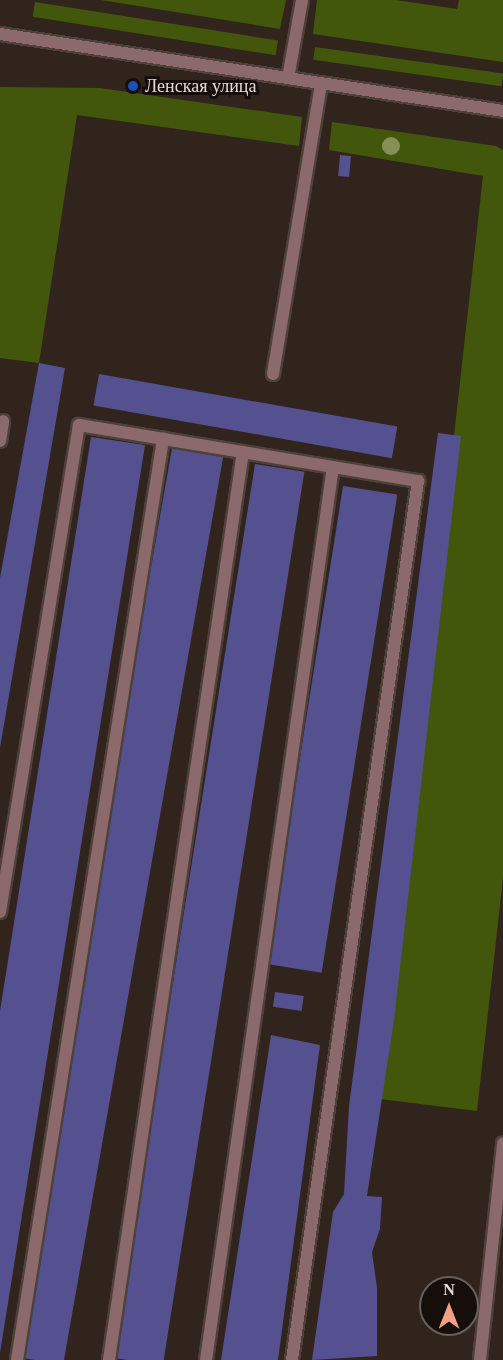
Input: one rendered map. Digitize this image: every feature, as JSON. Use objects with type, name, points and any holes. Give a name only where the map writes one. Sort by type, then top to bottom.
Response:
[{"type":"street","points":[[288,78],[302,0]]},
{"type":"street","points":[[0,34],[503,111]]},
{"type":"street","points":[[273,374],[321,83]]},
{"type":"street","points":[[0,441],[3,421]]},
{"type":"street","points":[[0,912],[80,425],[418,481],[292,1360]]},
{"type":"street","points":[[17,1360],[163,439]]},
{"type":"street","points":[[109,1360],[243,452]]},
{"type":"street","points":[[206,1360],[333,467]]},
{"type":"street","points":[[480,1360],[503,1143]]},
{"type":"green space","points":[[101,0],[286,0],[280,29]]},
{"type":"green space","points":[[317,0],[396,0],[457,9],[459,0],[503,0],[503,62],[313,34]]},
{"type":"green space","points":[[35,2],[278,40],[276,55],[33,17]]},
{"type":"green space","points":[[315,47],[503,73],[501,86],[313,60]]},
{"type":"green space","points":[[0,87],[100,88],[302,117],[299,146],[77,115],[39,363],[0,358]]},
{"type":"green space","points":[[332,122],[496,146],[503,150],[503,878],[477,1111],[380,1099],[483,176],[329,150]]},
{"type":"building","points":[[340,155],[351,156],[349,177],[338,176]]},
{"type":"building","points":[[39,363],[65,368],[0,748],[0,578]]},
{"type":"building","points":[[99,374],[397,427],[392,458],[93,406]]},
{"type":"building","points":[[438,433],[461,436],[394,1020],[367,1196],[382,1197],[380,1229],[372,1252],[377,1288],[377,1356],[312,1360],[333,1212],[344,1194],[349,1106]]},
{"type":"building","points":[[91,437],[145,445],[0,1353],[0,1011]]},
{"type":"building","points":[[172,448],[223,457],[64,1360],[35,1360],[12,1356]]},
{"type":"building","points":[[255,464],[304,472],[164,1360],[113,1358]]},
{"type":"building","points":[[343,486],[397,495],[322,973],[267,964]]},
{"type":"building","points":[[275,992],[304,996],[302,1011],[273,1007]]},
{"type":"building","points":[[271,1035],[320,1045],[278,1360],[221,1360]]},
{"type":"place","name":"Ленская улица","points":[[133,86]]}]
